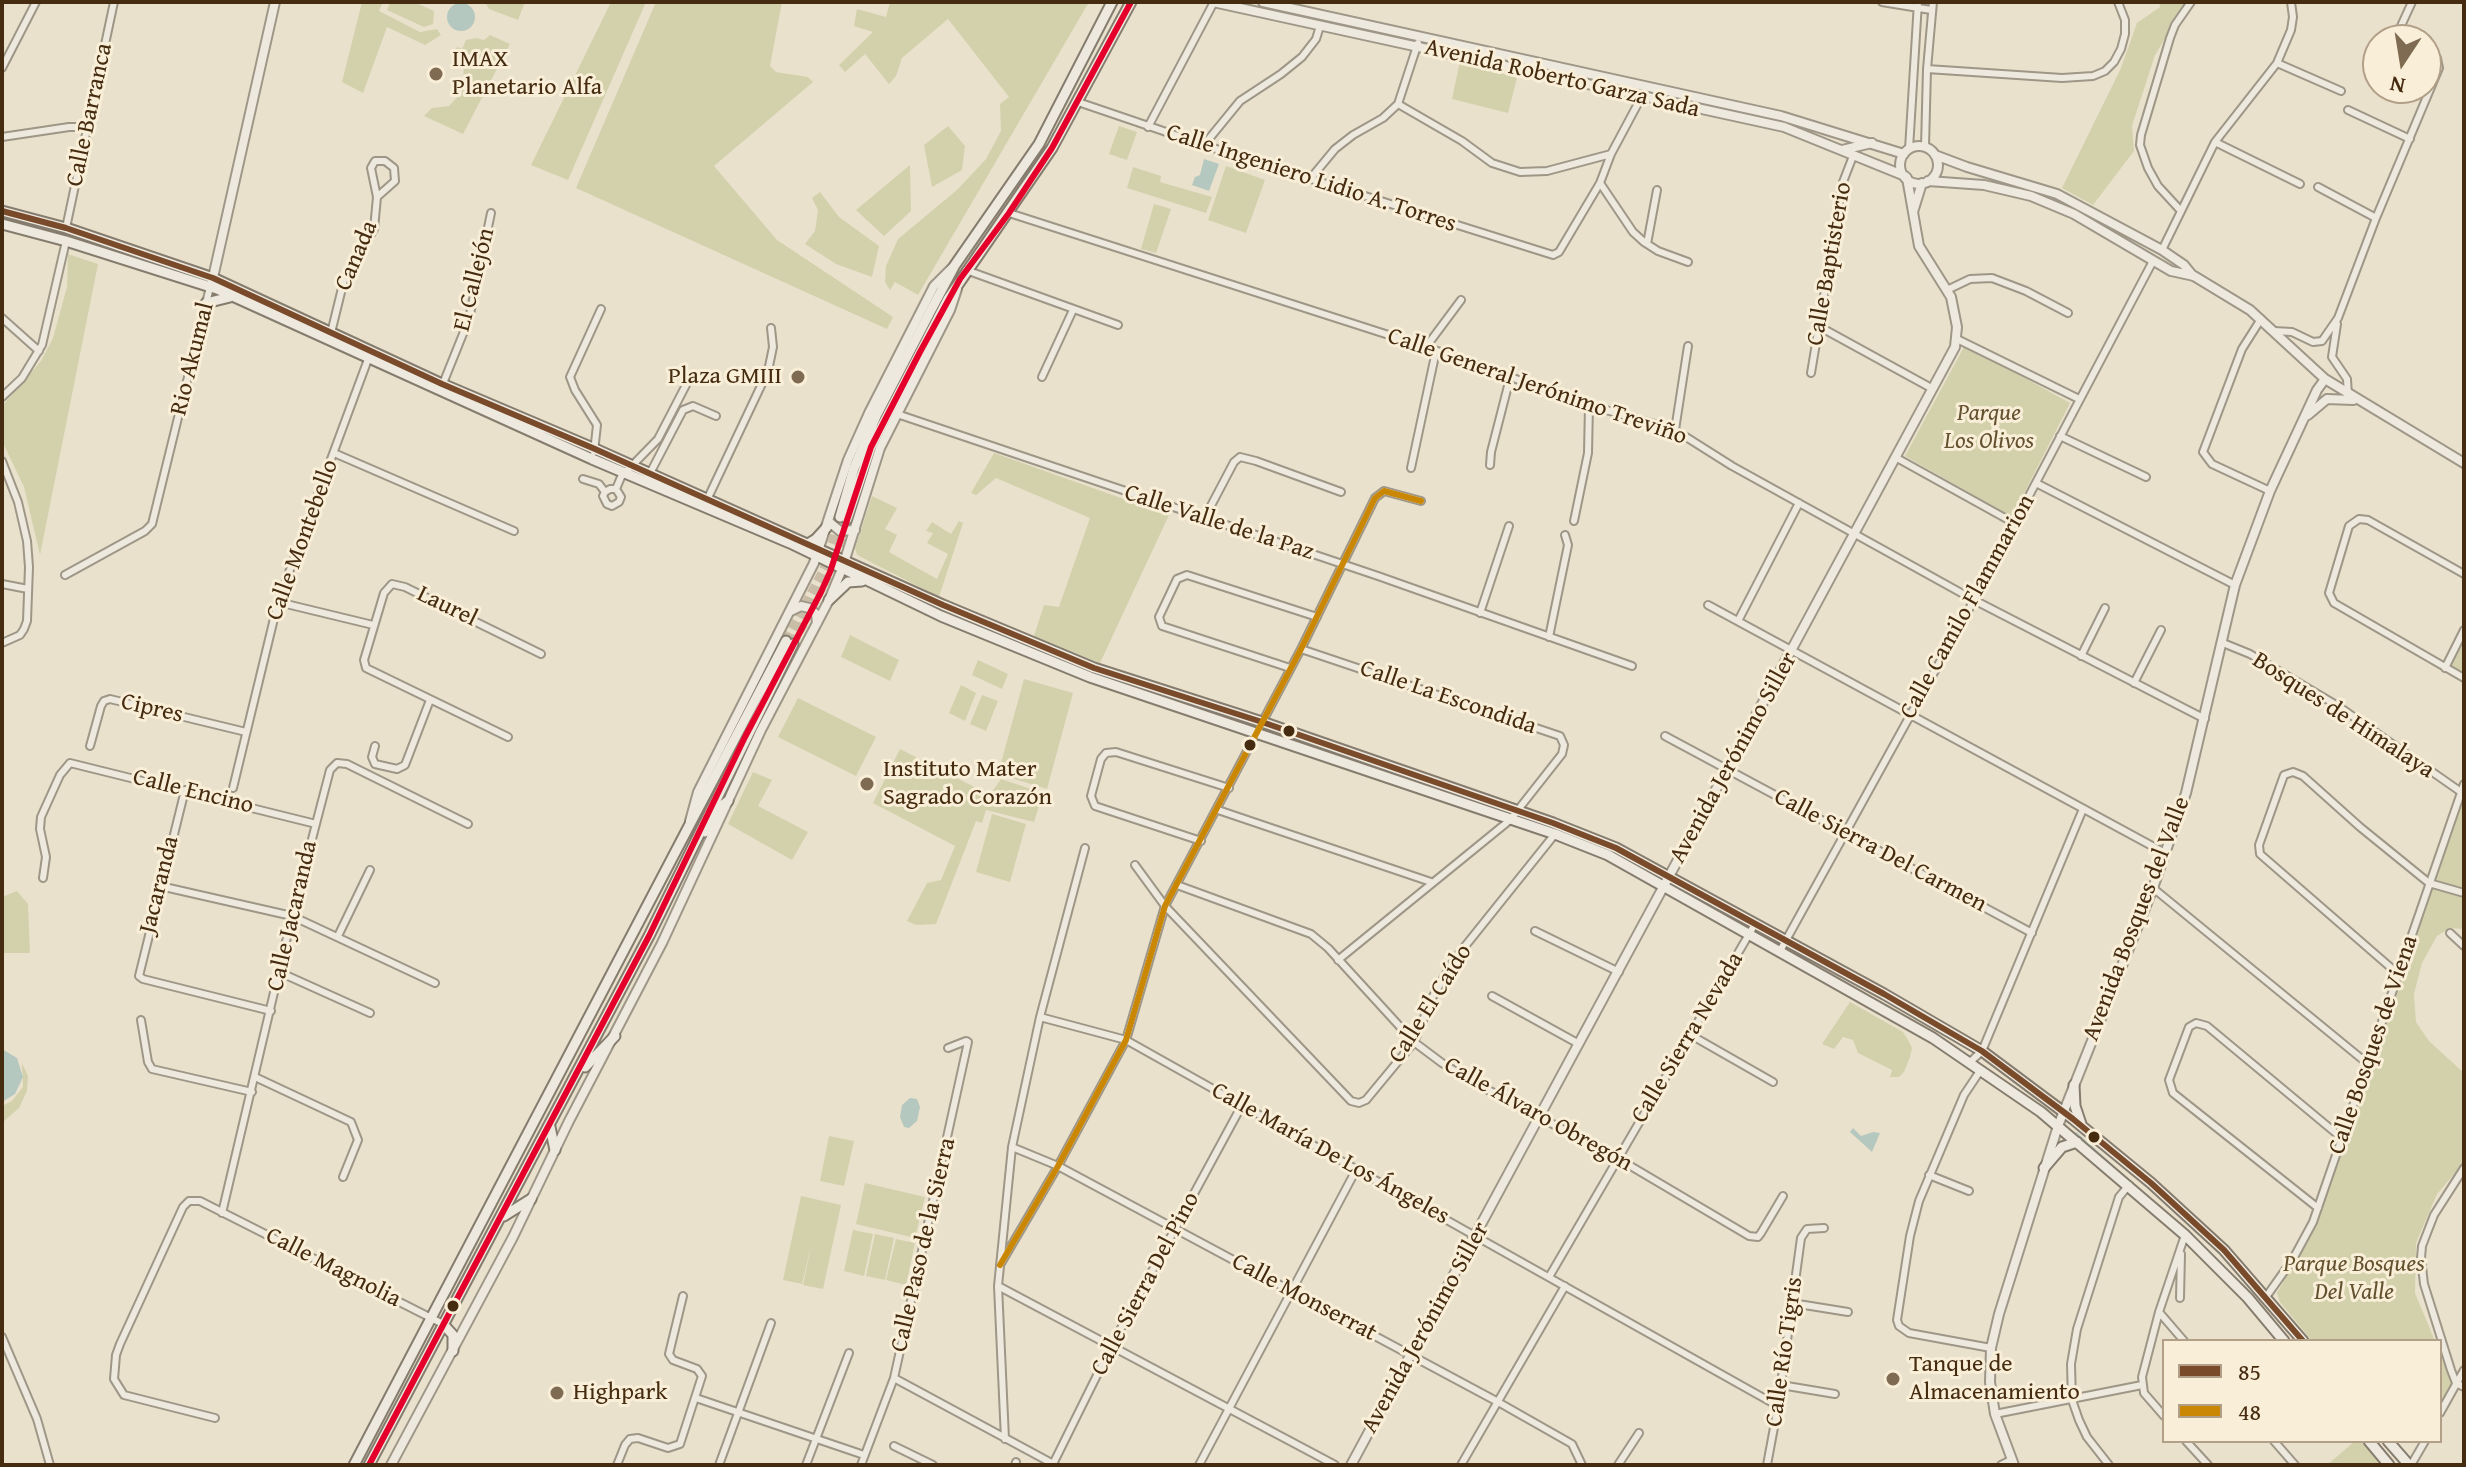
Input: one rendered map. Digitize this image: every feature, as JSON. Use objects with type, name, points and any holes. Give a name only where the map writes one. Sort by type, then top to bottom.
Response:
[{"type":"main road","points":[[1112,2],[1039,144],[955,265],[876,416],[854,468],[844,518],[878,432],[963,275],[1052,148],[1131,2]]},
{"type":"main road","points":[[2,211],[113,244],[212,282],[441,387],[808,544],[818,553]]},
{"type":"main road","points":[[2,224],[212,282],[234,298],[330,336]]},
{"type":"main road","points":[[66,241],[71,230]]},
{"type":"main road","points":[[109,254],[113,244]]},
{"type":"main road","points":[[206,303],[234,298]]},
{"type":"main road","points":[[706,502],[843,564],[1094,668],[1262,722],[1596,839],[1933,1038],[2058,1126],[2185,1235],[2248,1298],[2282,1339]]},
{"type":"main road","points":[[808,544],[827,524]]},
{"type":"main road","points":[[843,564],[866,581],[941,616],[1090,677],[1555,834],[1667,880]]},
{"type":"main road","points":[[829,600],[848,582],[866,581]]},
{"type":"main road","points":[[354,1465],[689,826],[789,642],[655,924],[369,1465]]},
{"type":"main road","points":[[692,846],[702,837],[720,807],[728,801]]},
{"type":"main road","points":[[1783,947],[1884,994],[1982,1051],[2083,1126],[2224,1250],[2301,1339]]},
{"type":"main road","points":[[579,1070],[615,1036]]},
{"type":"main road","points":[[2074,1085],[2075,1106],[2083,1126]]},
{"type":"main road","points":[[550,1127],[555,1150]]},
{"type":"main road","points":[[2044,1168],[2062,1147],[2077,1142]]},
{"type":"main road","points":[[501,1218],[531,1199]]},
{"type":"main road","points":[[443,1324],[453,1335],[453,1351]]},
{"type":"main road","points":[[2371,1443],[2389,1465]]},
{"type":"main road","points":[[2390,1443],[2410,1465]]},
{"type":"street","points":[[2,68],[36,2]]},
{"type":"street","name":"Calle Barranca","points":[[71,230],[87,127],[114,2]]},
{"type":"street","name":"Rio Akumal","points":[[65,575],[145,531],[152,524],[212,282],[275,2]]},
{"type":"street","points":[[1148,127],[1214,2]]},
{"type":"street","name":"Avenida Roberto Garza Sada","points":[[1214,2],[1763,122],[1799,132],[1906,177]]},
{"type":"street","name":"Avenida Roberto Garza Sada","points":[[1263,2],[1721,103],[1907,151]]},
{"type":"street","points":[[1882,2],[1917,5],[1931,10]]},
{"type":"street","points":[[1925,147],[1933,2]]},
{"type":"street","points":[[1927,69],[2062,78],[2093,76],[2114,62],[2121,49],[2125,20],[2118,2]]},
{"type":"street","points":[[2181,211],[2158,186],[2140,145],[2170,38],[2191,2]]},
{"type":"street","points":[[2162,250],[2215,142],[2277,63],[2291,30],[2291,2]]},
{"type":"street","points":[[2402,24],[2412,2]]},
{"type":"street","points":[[1917,5],[1907,151],[1901,163],[1919,246],[1947,290],[1955,314],[1957,339],[2079,399]]},
{"type":"street","points":[[1204,145],[1240,101],[1302,57],[1316,39],[1320,26]]},
{"type":"street","points":[[1311,178],[1335,149],[1383,118],[1398,104],[1419,35]]},
{"type":"street","points":[[2277,63],[2341,91]]},
{"type":"street","points":[[1642,96],[1611,154],[1600,183],[1633,232],[1647,244],[1688,262]]},
{"type":"street","name":"Calle Ingeniero Lidio A. Torres","points":[[1078,102],[1544,254],[1559,252],[1600,183]]},
{"type":"street","points":[[1721,103],[1727,109],[1755,116],[1763,122],[1808,124]]},
{"type":"street","points":[[1398,104],[1462,141],[1492,163],[1520,172],[1547,171],[1611,154]]},
{"type":"street","points":[[2274,331],[2292,332],[2318,342],[2325,339],[2338,318],[2424,104]]},
{"type":"street","points":[[2348,110],[2410,139]]},
{"type":"street","points":[[2,137],[87,127]]},
{"type":"street","points":[[2215,142],[2300,184]]},
{"type":"street","points":[[1841,151],[1872,143]]},
{"type":"street","points":[[1907,151],[1925,147]]},
{"type":"street","points":[[1925,147],[1935,155],[2057,194],[2162,250],[2194,276],[2261,319],[2325,379],[2464,463]]},
{"type":"street","points":[[1913,212],[1925,182],[1933,178],[1938,167],[1935,155]]},
{"type":"street","name":"Calle Baptisterio","points":[[1811,373],[1843,182],[1853,156]]},
{"type":"street","name":"Canada","points":[[330,336],[344,280],[371,238],[377,197],[370,172],[375,161],[391,163],[395,181],[377,197]]},
{"type":"street","points":[[1906,177],[1925,182],[1984,185],[2031,196],[2074,214],[2153,261],[2180,274],[2194,276]]},
{"type":"street","points":[[2318,187],[2376,218]]},
{"type":"street","points":[[1647,244],[1657,190]]},
{"type":"street","name":"El Callejón","points":[[441,387],[469,319],[491,213]]},
{"type":"street","name":"Calle General Jerónimo Treviño","points":[[1009,213],[1426,347],[1589,405],[1675,430],[1974,600],[2205,719]]},
{"type":"street","points":[[2,397],[22,378],[45,337],[66,241]]},
{"type":"street","name":"Calle Camilo Flammarion","points":[[1783,947],[1974,600],[2153,261]]},
{"type":"street","points":[[689,826],[698,792],[818,553],[848,460],[870,411],[934,286],[955,265]]},
{"type":"street","points":[[391,1465],[615,1036],[829,600],[877,458],[950,310],[963,275],[1118,325]]},
{"type":"street","points":[[1947,290],[1970,279],[1992,278],[2026,291],[2068,313]]},
{"type":"street","points":[[1426,347],[1461,300]]},
{"type":"street","points":[[594,454],[597,425],[570,377],[601,309]]},
{"type":"street","points":[[1042,377],[1073,310]]},
{"type":"street","points":[[2,318],[39,351]]},
{"type":"street","points":[[2338,318],[2332,357],[2348,380],[2348,395]]},
{"type":"street","points":[[2261,319],[2242,349],[2203,452],[2212,464],[2270,491]]},
{"type":"street","points":[[1820,327],[1933,389]]},
{"type":"street","points":[[706,502],[768,371],[773,347],[771,328]]},
{"type":"street","name":"Avenida Jerónimo Siller","points":[[1351,1465],[1856,535],[1957,339]]},
{"type":"street","points":[[1675,430],[1688,346]]},
{"type":"street","points":[[1411,468],[1436,351]]},
{"type":"street","name":"Calle Montebello","points":[[233,788],[278,602],[370,354]]},
{"type":"street","points":[[1490,465],[1510,378]]},
{"type":"street","name":"Avenida Bosques del Valle","points":[[2012,1463],[1995,1414],[1990,1382],[1991,1348],[1999,1314],[2058,1126],[2153,888],[2186,793],[2235,585],[2270,491],[2325,379]]},
{"type":"street","points":[[616,489],[605,492],[603,496],[607,504],[616,505],[621,497],[616,489],[618,481],[658,439],[686,385]]},
{"type":"street","points":[[2305,418],[2327,399],[2357,400]]},
{"type":"street","points":[[1574,521],[1588,453],[1589,405]]},
{"type":"street","points":[[649,478],[683,410],[693,406],[716,416]]},
{"type":"street","name":"Calle Valle de la Paz","points":[[897,414],[1344,564],[1632,666]]},
{"type":"street","points":[[2060,436],[2146,477]]},
{"type":"street","points":[[334,453],[514,531]]},
{"type":"street","points":[[1204,519],[1234,462],[1240,457],[1341,492]]},
{"type":"street","points":[[1895,457],[2014,523]]},
{"type":"street","points":[[2,461],[18,502],[27,541],[28,589],[24,629],[20,635],[2,643]]},
{"type":"street","points":[[583,479],[595,481],[605,492]]},
{"type":"street","points":[[2036,483],[2235,585]]},
{"type":"street","points":[[1000,1265],[1126,1040],[1165,906],[1218,810],[1378,494],[1391,492],[1421,501]]},
{"type":"street","points":[[1738,621],[1799,503]]},
{"type":"street","points":[[2464,574],[2368,520],[2359,519],[2349,526],[2329,589],[2334,603],[2464,678]]},
{"type":"street","points":[[827,524],[840,531],[855,530]]},
{"type":"street","points":[[1480,613],[1509,526]]},
{"type":"street","points":[[1549,637],[1568,545],[1565,535]]},
{"type":"street","points":[[1290,668],[1160,624],[1159,617],[1177,579],[1187,575],[1317,617]]},
{"type":"street","points":[[2,584],[28,589]]},
{"type":"street","name":"Laurel","points":[[373,625],[384,593],[396,584],[541,654]]},
{"type":"street","points":[[278,602],[373,625],[364,660],[369,671],[508,737]]},
{"type":"street","points":[[1708,605],[2165,853]]},
{"type":"street","points":[[789,613],[796,607],[806,606],[816,614],[817,624]]},
{"type":"street","points":[[2081,656],[2105,608]]},
{"type":"street","points":[[2134,683],[2161,630]]},
{"type":"street","points":[[2445,668],[2464,630]]},
{"type":"street","name":"Bosques de Himalaya","points":[[2223,643],[2250,654],[2338,706],[2461,792]]},
{"type":"street","name":"Calle La Escondida","points":[[1301,649],[1560,736],[1564,745],[1562,754],[1510,820],[1338,960]]},
{"type":"street","name":"Cipres","points":[[90,746],[101,706],[110,699],[246,732]]},
{"type":"street","points":[[375,746],[372,757],[375,764],[397,769],[405,765],[412,754],[430,700]]},
{"type":"street","name":"Calle Sierra Del Carmen","points":[[1665,736],[2032,933]]},
{"type":"street","points":[[1201,841],[1095,806],[1091,796],[1101,759],[1106,753],[1116,752],[1229,788]]},
{"type":"street","name":"Calle Jacaranda","points":[[222,1213],[330,770],[341,762],[468,824]]},
{"type":"street","name":"Calle Encino","points":[[43,878],[46,857],[40,829],[41,817],[60,775],[70,763],[316,824]]},
{"type":"street","points":[[2397,973],[2262,858],[2259,845],[2284,775],[2293,772],[2303,776],[2429,883],[2464,893]]},
{"type":"street","name":"Calle Bosques de Viena","points":[[2266,1297],[2293,1259],[2318,1208],[2464,784]]},
{"type":"street","name":"Jacaranda","points":[[185,790],[138,971],[143,979],[271,1011]]},
{"type":"street","points":[[1969,1063],[1982,1051],[2083,809]]},
{"type":"street","points":[[1218,810],[1431,882]]},
{"type":"street","name":"Calle El Caído","points":[[1165,906],[1351,1101],[1359,1103],[1366,1100],[1414,1042],[1432,998],[1454,960],[1555,834]]},
{"type":"street","points":[[1005,1439],[998,1286],[1012,1147],[1040,1017],[1085,848]]},
{"type":"street","points":[[1135,865],[1165,906]]},
{"type":"street","points":[[338,936],[370,870]]},
{"type":"street","name":"Calle Álvaro Obregón","points":[[1177,885],[1311,934],[1414,1042],[1473,1082],[1617,1158],[1749,1236],[1758,1237],[1783,1196]]},
{"type":"street","points":[[160,886],[292,916],[435,983]]},
{"type":"street","points":[[2153,888],[2368,1064]]},
{"type":"street","name":"Calle Sierra Nevada","points":[[1549,1277],[1752,929]]},
{"type":"street","points":[[1535,931],[1619,972]]},
{"type":"street","points":[[2450,933],[2464,946]]},
{"type":"street","points":[[279,972],[370,1013]]},
{"type":"street","points":[[1492,996],[1579,1044]]},
{"type":"street","name":"Calle María De Los Ángeles","points":[[1040,1017],[1126,1040],[1778,1406]]},
{"type":"street","points":[[141,1020],[152,1069],[252,1092]]},
{"type":"street","points":[[2318,1208],[2173,1093],[2169,1080],[2189,1027],[2196,1023],[2207,1026],[2343,1139]]},
{"type":"street","points":[[1689,1034],[1773,1082]]},
{"type":"street","name":"Calle Paso de la Sierra","points":[[861,1465],[894,1378],[968,1042],[948,1048]]},
{"type":"street","points":[[1980,1071],[1964,1095],[1929,1175],[1910,1236],[1897,1320],[1899,1326],[1909,1333],[1991,1348]]},
{"type":"street","points":[[255,1077],[351,1122],[358,1140],[343,1177]]},
{"type":"street","name":"Calle Sierra Del Pino","points":[[1054,1464],[1112,1345],[1242,1105]]},
{"type":"street","name":"Calle Monserrat","points":[[1012,1147],[1058,1166],[1498,1402],[1572,1444],[1582,1465]]},
{"type":"street","points":[[2441,1339],[2430,1305],[2421,1258],[2434,1215],[2464,1168]]},
{"type":"street","points":[[1199,1465],[1356,1170]]},
{"type":"street","points":[[1929,1175],[1969,1191]]},
{"type":"street","points":[[2109,1465],[2087,1437],[2072,1400],[2071,1364],[2077,1329],[2119,1197],[2129,1185]]},
{"type":"street","name":"Calle Magnolia","points":[[215,1418],[124,1395],[117,1387],[113,1371],[120,1344],[183,1207],[189,1201],[196,1200],[443,1324]]},
{"type":"street","name":"Calle Río Tigris","points":[[1767,1465],[1801,1238],[1807,1229],[1824,1228]]},
{"type":"street","points":[[2162,1414],[2148,1398],[2142,1385],[2144,1361],[2185,1235]]},
{"type":"street","points":[[2180,1298],[2181,1247]]},
{"type":"street","points":[[998,1286],[1335,1465]]},
{"type":"street","points":[[1461,1465],[1565,1286]]},
{"type":"street","points":[[617,1465],[625,1445],[634,1437],[668,1448],[679,1446],[696,1398],[701,1373],[673,1360],[669,1354],[683,1296]]},
{"type":"street","points":[[1792,1303],[1848,1312]]},
{"type":"street","points":[[2159,1312],[2182,1339]]},
{"type":"street","points":[[719,1465],[771,1323]]},
{"type":"street","points":[[2,1337],[37,1419],[50,1465]]},
{"type":"street","points":[[2442,1341],[2456,1383],[2464,1387]]},
{"type":"street","points":[[806,1465],[849,1353]]},
{"type":"street","points":[[2442,1409],[2464,1370]]},
{"type":"street","points":[[894,1378],[1054,1464]]},
{"type":"street","points":[[1781,1385],[1835,1394]]},
{"type":"street","points":[[1995,1414],[2142,1385]]},
{"type":"street","points":[[696,1398],[864,1455]]},
{"type":"street","points":[[1618,1465],[1639,1433]]},
{"type":"street","points":[[2188,1443],[2208,1465]]},
{"type":"street","points":[[2276,1443],[2295,1465]]},
{"type":"street","points":[[2410,1465],[2424,1443]]},
{"type":"street","points":[[894,1446],[933,1465]]},
{"type":"street","points":[[2001,1465],[2012,1463]]},
{"type":"green space","points":[[362,2],[383,2],[379,11],[420,32],[437,29],[441,35],[425,45],[387,27],[363,93],[342,82]]},
{"type":"green space","points":[[390,2],[414,2],[434,11],[433,24],[424,27],[387,10]]},
{"type":"green space","points":[[485,2],[525,2],[518,20],[489,9]]},
{"type":"green space","points":[[611,2],[646,2],[568,180],[531,165]]},
{"type":"green space","points":[[656,2],[782,2],[770,66],[776,72],[808,77],[813,82],[714,166],[777,240],[893,317],[887,329],[576,188]]},
{"type":"green space","points":[[890,2],[1089,2],[918,295],[895,282],[890,290],[885,282],[886,266],[898,239],[957,190],[986,159],[1001,131],[1000,104],[1009,97],[948,19],[902,58],[896,76],[889,84],[865,54],[845,72],[839,65],[873,32],[854,26],[857,9],[886,17]]},
{"type":"green space","points":[[2159,2],[2187,2],[2155,55],[2132,126],[2134,151],[2093,205],[2062,188],[2121,68],[2137,23],[2160,7]]},
{"type":"green space","points":[[490,35],[510,44],[463,134],[424,116],[432,108],[449,106],[462,92],[464,64],[461,58],[453,55],[457,47],[462,49],[466,40],[484,40]]},
{"type":"green space","points":[[1460,61],[1517,78],[1508,113],[1452,99]]},
{"type":"green space","points":[[948,126],[965,146],[962,170],[932,187],[924,145]]},
{"type":"green space","points":[[1119,126],[1137,132],[1127,160],[1109,154]]},
{"type":"green space","points":[[910,165],[911,211],[884,236],[856,210]]},
{"type":"green space","points":[[1226,166],[1265,180],[1246,233],[1208,220]]},
{"type":"green space","points":[[1133,167],[1161,176],[1160,182],[1212,197],[1206,213],[1127,188]]},
{"type":"green space","points":[[820,192],[839,217],[879,246],[872,277],[836,264],[805,244],[815,231],[818,210],[812,198]]},
{"type":"green space","points":[[1154,204],[1171,209],[1156,253],[1141,249]]},
{"type":"green space","points":[[68,254],[98,264],[40,555],[24,487],[2,441],[2,406],[41,361],[53,338],[67,287]]},
{"type":"green space","name":"Parque Los Olivos","points":[[1964,347],[2070,403],[2012,517],[1905,456]]},
{"type":"green space","points":[[994,453],[1169,515],[1100,663],[1034,636],[1044,605],[1059,607],[1090,518],[996,478],[976,495],[971,493]]},
{"type":"green space","points":[[872,496],[897,508],[885,529],[897,535],[889,552],[937,579],[948,554],[927,543],[933,533],[926,531],[932,522],[951,534],[959,521],[963,523],[939,597],[857,555],[855,548]]},
{"type":"green space","points":[[2464,628],[2464,678],[2445,668]]},
{"type":"green space","points":[[850,635],[899,660],[890,681],[841,657]]},
{"type":"green space","points":[[978,660],[1008,674],[1002,689],[972,675]]},
{"type":"green space","points":[[1024,679],[1073,693],[1047,789],[998,774]]},
{"type":"green space","points":[[961,685],[976,693],[965,721],[949,713]]},
{"type":"green space","points":[[982,695],[998,701],[986,731],[970,724]]},
{"type":"green space","points":[[798,698],[876,737],[856,776],[778,737]]},
{"type":"green space","points":[[900,749],[990,795],[1001,779],[1043,793],[1034,822],[986,810],[982,823],[976,821],[936,924],[916,925],[907,921],[927,883],[941,880],[955,846],[873,803]]},
{"type":"green space","points":[[753,772],[772,780],[758,806],[808,832],[792,860],[728,824]]},
{"type":"green space","points":[[2464,774],[2464,893],[2429,883]]},
{"type":"green space","points":[[992,814],[1026,824],[1010,882],[976,872]]},
{"type":"green space","name":"Parque Bosques Del Valle","points":[[2433,888],[2464,894],[2464,929],[2450,928],[2437,936],[2422,963],[2414,994],[2416,1022],[2429,1041],[2464,1073],[2464,1163],[2437,1194],[2416,1243],[2415,1293],[2434,1339],[2310,1339],[2280,1302],[2277,1293],[2313,1230]]},
{"type":"green space","points":[[17,891],[28,904],[30,953],[2,953],[2,897]]},
{"type":"green space","points":[[1850,1002],[1903,1032],[1912,1048],[1904,1072],[1899,1077],[1890,1077],[1892,1070],[1858,1053],[1853,1040],[1843,1037],[1834,1049],[1822,1044]]},
{"type":"green space","points":[[22,1063],[28,1076],[27,1091],[19,1108],[2,1123],[2,1106],[12,1101],[23,1087]]},
{"type":"green space","points":[[829,1136],[854,1141],[844,1186],[820,1181]]},
{"type":"green space","points":[[865,1183],[925,1197],[915,1238],[856,1224]]},
{"type":"green space","points":[[801,1196],[841,1205],[823,1289],[803,1285],[812,1242],[802,1284],[783,1280]]},
{"type":"green space","points":[[853,1230],[873,1234],[864,1276],[844,1271]]},
{"type":"green space","points":[[875,1234],[894,1238],[885,1280],[866,1276]]},
{"type":"green space","points":[[896,1239],[915,1243],[906,1285],[886,1280]]},
{"type":"green space","name":"Parque Bosques Del Valle","points":[[2442,1359],[2453,1385],[2446,1404],[2442,1404]]},
{"type":"green space","points":[[2353,1443],[2363,1443],[2382,1465],[2327,1465]]},
{"type":"shaded area","points":[[461,3],[471,7],[475,17],[471,27],[461,31],[451,27],[447,17],[451,7]]},
{"type":"shaded area","points":[[1204,159],[1219,164],[1209,191],[1192,185],[1195,177],[1200,175]]},
{"type":"shaded area","points":[[2,1049],[17,1058],[23,1077],[15,1094],[2,1102]]},
{"type":"shaded area","points":[[910,1098],[917,1099],[920,1107],[917,1121],[909,1128],[904,1127],[900,1117],[902,1105]]},
{"type":"shaded area","points":[[1853,1128],[1861,1136],[1880,1133],[1872,1152],[1850,1132]]},
{"type":"waterway","points":[[2076,1133],[2134,1185]]},
{"type":"waterway","points":[[2218,1262],[2245,1287],[2288,1339]]},
{"type":"tunnel","points":[[793,644],[830,572],[847,519]]},
{"type":"tunnel","points":[[786,641],[824,569],[838,524]]},
{"type":"transit line","points":[[369,1465],[649,936],[745,737],[821,592],[871,447],[920,352],[960,279],[1052,148],[1131,2]]},
{"type":"transit line","name":"85","points":[[2,211],[66,228],[213,278],[442,384],[943,605],[1094,668],[1262,722],[1553,823],[1616,848],[1982,1051],[2073,1119],[2151,1183],[2224,1250],[2301,1339]]},
{"type":"transit line","name":"48","points":[[1000,1265],[1126,1040],[1165,906],[1301,649],[1375,498],[1384,491],[1421,501]]},
{"type":"place","name":"IMAX Planetario Alfa","points":[[436,74]]},
{"type":"place","name":"Plaza GMIII","points":[[798,377]]},
{"type":"place","name":"Instituto Mater Sagrado Corazón","points":[[867,784]]},
{"type":"place","name":"Tanque de Almacenamiento","points":[[1893,1379]]},
{"type":"place","name":"Highpark","points":[[557,1393]]}]
